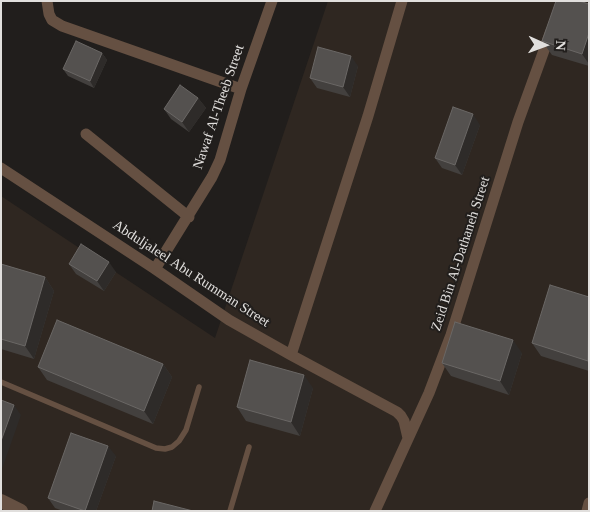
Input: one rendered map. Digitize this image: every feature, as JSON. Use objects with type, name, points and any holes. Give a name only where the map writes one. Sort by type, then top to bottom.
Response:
[{"type":"street","points":[[47,1],[48,14],[52,20],[62,26],[241,89]]},
{"type":"street","name":"Nawaf Al-Theeb Street","points":[[155,269],[204,192],[220,160],[241,89],[272,1]]},
{"type":"street","points":[[291,355],[368,116],[402,1]]},
{"type":"street","name":"Zeid Bin Al-Dathaneh Street","points":[[375,511],[429,393],[451,335],[518,122],[556,17]]},
{"type":"street","points":[[86,134],[188,217]]},
{"type":"street","name":"Abduljaleel Abu Rumman Street","points":[[1,168],[229,320],[397,412],[402,416],[408,438]]},
{"type":"street","points":[[1,500],[21,511]]},
{"type":"street","points":[[587,511],[589,503]]},
{"type":"lane","points":[[1,382],[156,448],[164,449],[172,447],[186,430],[199,386]]},
{"type":"lane","points":[[230,511],[249,446]]},
{"type":"shaded area","points":[[328,1],[589,1],[589,511],[16,511],[1,503],[1,196],[215,338]]},
{"type":"building","points":[[556,1],[579,1],[589,4],[589,33],[582,54],[542,41]]},
{"type":"building","points":[[76,41],[102,53],[90,81],[63,69]]},
{"type":"building","points":[[318,47],[351,56],[343,87],[310,78]]},
{"type":"building","points":[[180,85],[198,98],[182,122],[164,109]]},
{"type":"building","points":[[453,107],[473,114],[455,165],[435,158]]},
{"type":"building","points":[[81,244],[109,262],[97,281],[69,264]]},
{"type":"building","points":[[1,264],[45,277],[25,346],[1,339]]},
{"type":"building","points":[[550,285],[589,297],[588,361],[532,343]]},
{"type":"building","points":[[57,320],[163,364],[144,411],[38,367]]},
{"type":"building","points":[[455,322],[513,340],[500,381],[442,363]]},
{"type":"building","points":[[250,360],[304,375],[291,422],[237,407]]},
{"type":"building","points":[[1,400],[14,405],[1,441]]},
{"type":"building","points":[[71,433],[108,446],[85,511],[48,498]]},
{"type":"building","points":[[154,501],[193,511],[152,511]]}]
